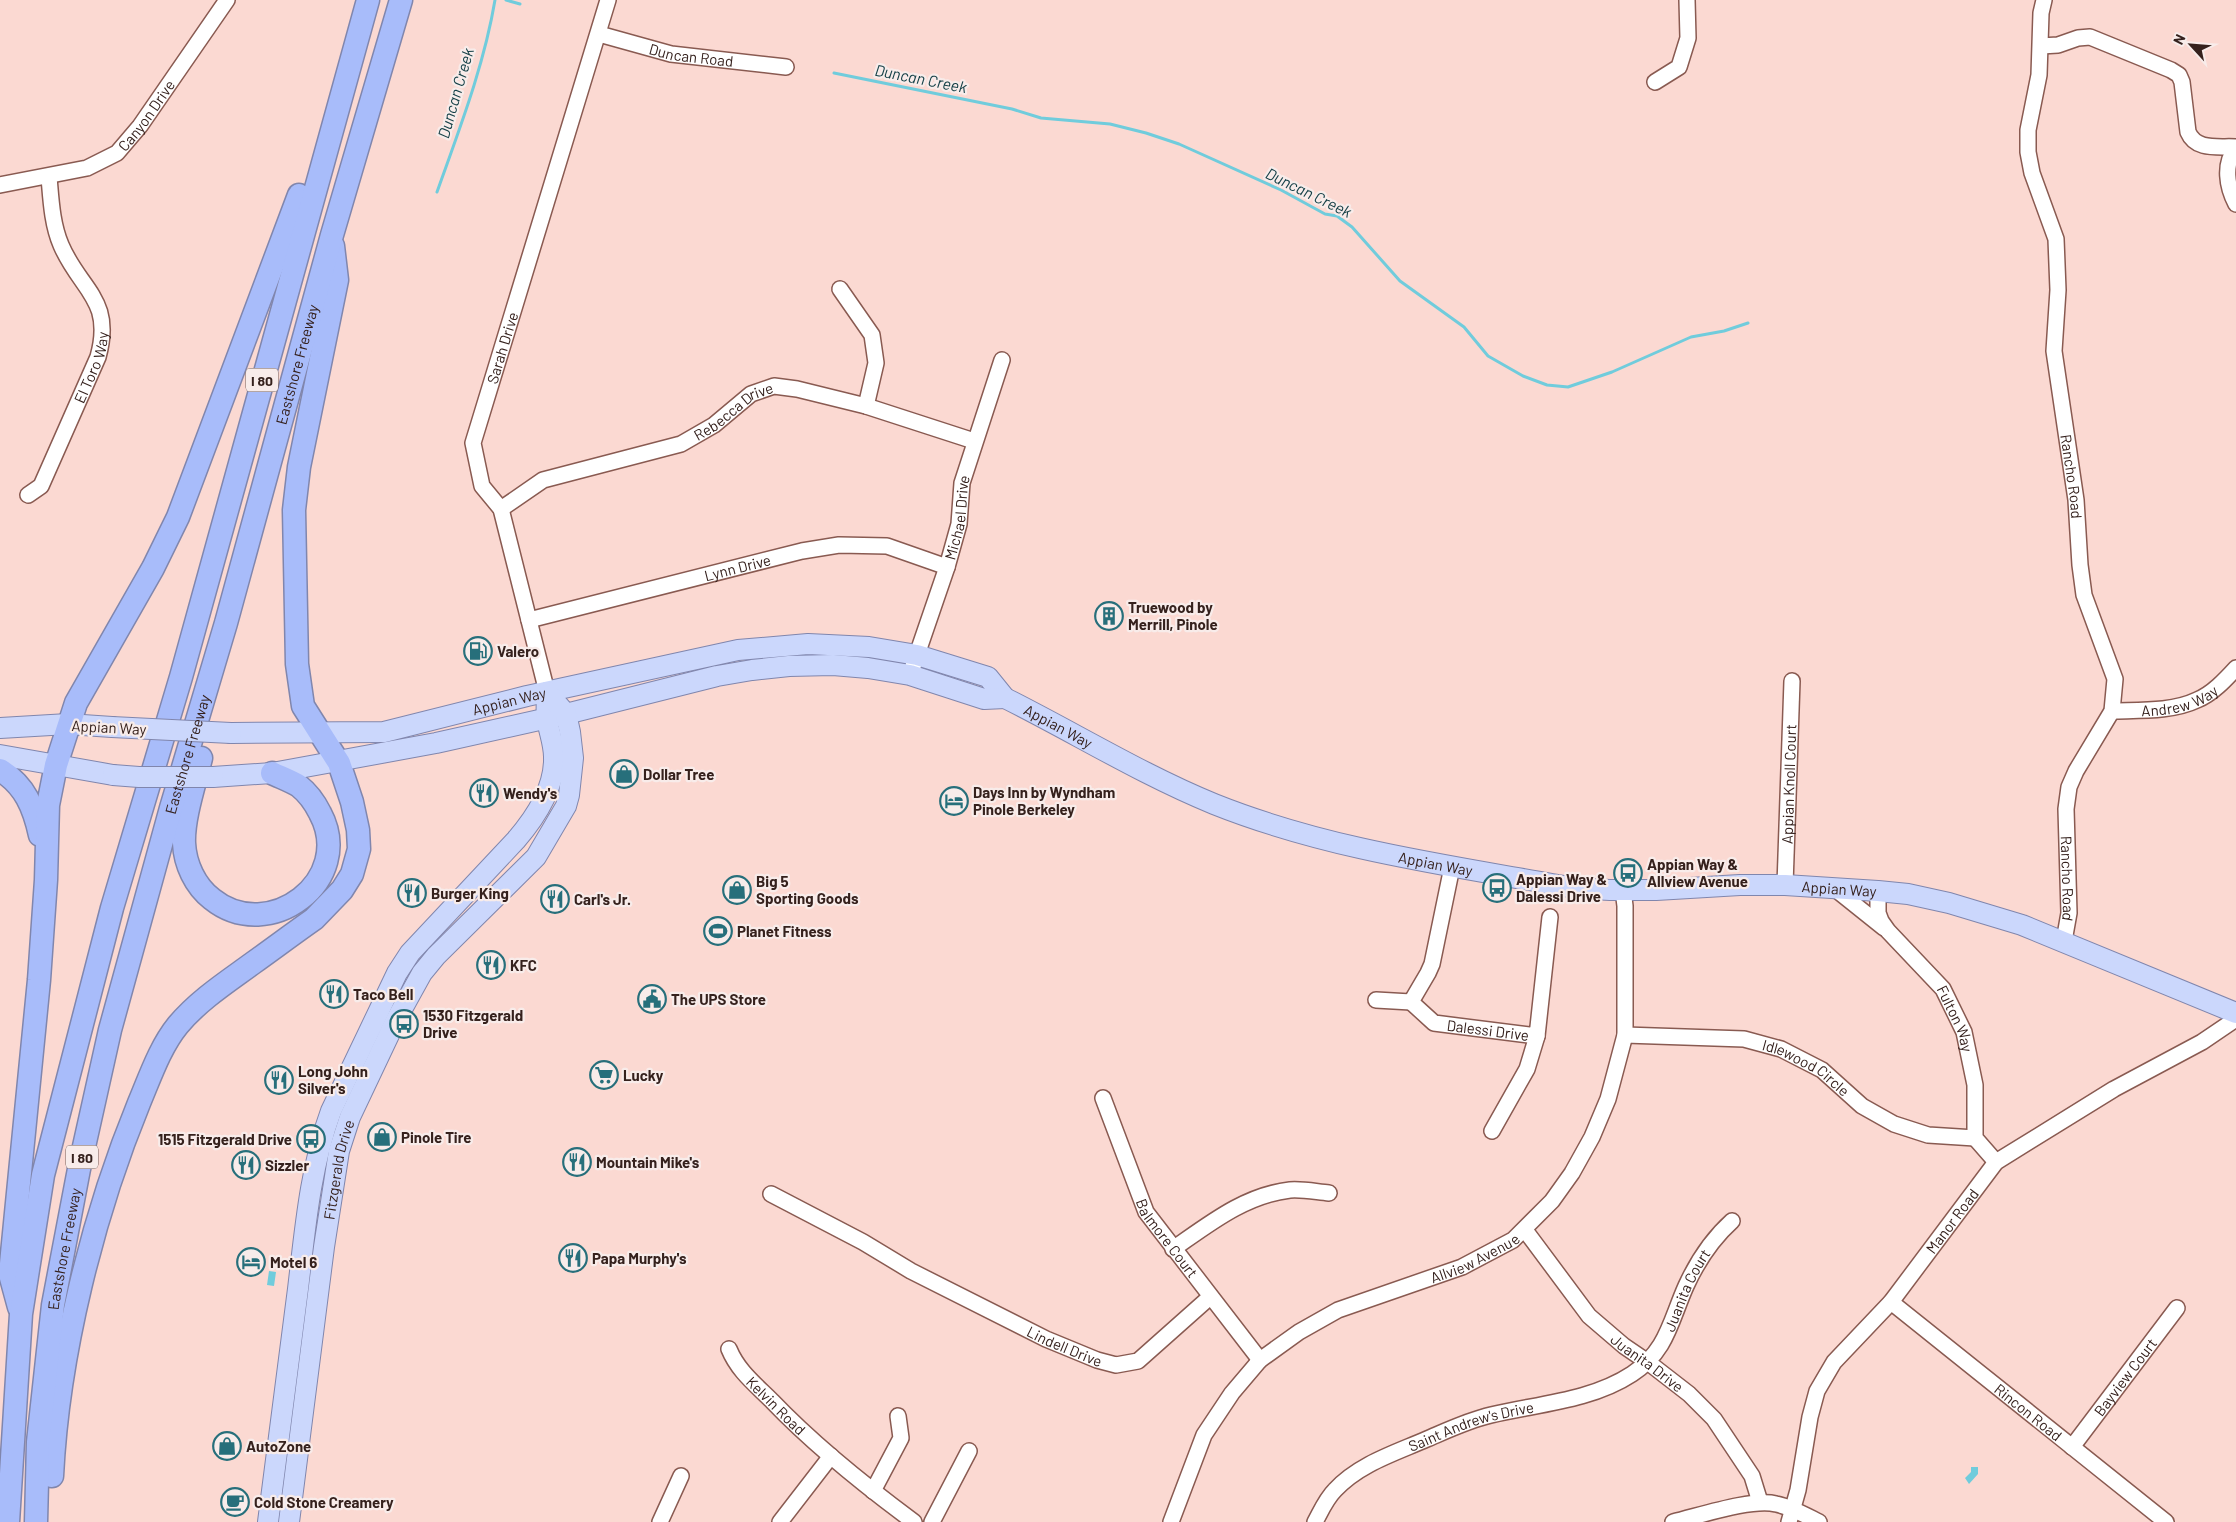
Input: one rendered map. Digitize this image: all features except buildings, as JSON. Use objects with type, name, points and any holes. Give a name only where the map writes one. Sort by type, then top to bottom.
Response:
[{"type":"highway","name":"Eastshore Freeway","points":[[8,1522],[21,1314],[43,1175],[112,908],[181,677],[368,0]]},
{"type":"highway","name":"Eastshore Freeway","points":[[36,1522],[38,1442],[53,1305],[79,1169],[112,1021],[171,808],[226,623],[332,235],[401,0]]},
{"type":"highway","points":[[21,1314],[10,1274],[40,980],[48,804],[56,765],[76,703],[153,568],[178,517],[294,211],[333,82],[353,49]]},
{"type":"highway","points":[[50,1522],[57,1411],[78,1299],[99,1220],[126,1135],[155,1063],[177,1026],[202,1000],[314,919],[331,903],[352,874],[359,849],[358,830],[352,802],[339,763],[303,706],[297,664],[294,510],[299,467],[337,280],[332,235]]},
{"type":"highway","points":[[226,623],[210,715],[184,842],[187,862],[194,878],[206,895],[221,906],[254,915],[271,913],[287,907],[310,891],[325,869],[330,844],[326,825],[314,802],[299,786],[272,773]]},
{"type":"highway","points":[[0,770],[24,792],[34,810],[42,847],[46,880]]},
{"type":"main road","name":"Appian Way","points":[[0,728],[68,724],[231,733],[286,732],[320,734],[384,732],[547,692],[738,650],[808,644],[869,647],[917,655],[988,677],[1004,698],[1135,768],[1214,804],[1268,823],[1356,848],[1574,888],[1623,890],[1740,885],[1834,888],[1908,894],[1994,915],[2064,941],[2236,1013]]},
{"type":"main road","name":"Appian Way","points":[[0,755],[113,775],[139,777],[213,777],[272,773],[339,763],[436,743],[556,716],[717,676],[789,666],[833,665],[910,675],[984,699],[1004,698]]},
{"type":"main road","name":"Fitzgerald Drive","points":[[289,1522],[324,1247],[339,1151],[350,1117],[400,1011],[422,973],[436,956],[536,857],[566,806],[573,758],[570,732],[556,716],[547,692]]},
{"type":"main road","name":"Fitzgerald Drive","points":[[268,1522],[305,1231],[322,1134],[331,1111],[397,973],[410,953],[532,822],[551,779],[556,716]]},
{"type":"main road","points":[[482,911],[487,890],[514,862],[519,848],[516,840]]},
{"type":"main road","points":[[436,956],[442,941],[472,901],[469,890]]},
{"type":"street","name":"Canyon Drive","points":[[0,185],[87,168],[117,153],[130,140],[227,0]]},
{"type":"street","name":"Sarah Drive","points":[[547,692],[501,508],[482,486],[473,443],[608,0]]},
{"type":"street","points":[[1655,82],[1679,67],[1688,38],[1688,0]]},
{"type":"street","name":"Rancho Road","points":[[2044,0],[2041,13],[2039,74],[2028,130],[2028,152],[2032,173],[2056,239],[2058,290],[2054,351],[2076,500],[2084,595],[2115,679],[2112,711],[2076,771],[2069,787],[2066,809],[2069,913],[2064,941]]},
{"type":"street","name":"Duncan Road","points":[[599,34],[671,54],[786,68]]},
{"type":"street","points":[[2041,46],[2058,45],[2078,38],[2090,38],[2171,70],[2179,75],[2182,82],[2188,132],[2191,139],[2202,146],[2236,147]]},
{"type":"street","points":[[2236,147],[2228,163],[2229,190],[2236,204]]},
{"type":"street","name":"El Toro Way","points":[[28,496],[41,486],[98,357],[101,346],[102,319],[99,306],[60,242],[54,218],[48,177]]},
{"type":"street","points":[[840,289],[872,335],[876,363],[866,406]]},
{"type":"street","name":"Michael Drive","points":[[910,675],[947,567],[959,524],[962,483],[974,441],[1002,360]]},
{"type":"street","name":"Rebecca Drive","points":[[501,508],[543,480],[681,444],[714,425],[751,394],[774,386],[797,389],[866,406],[974,441]]},
{"type":"street","name":"Lynn Drive","points":[[529,620],[802,551],[839,545],[887,546],[947,567]]},
{"type":"street","name":"Andrew Way","points":[[2112,711],[2163,708],[2198,700],[2220,684],[2236,668]]},
{"type":"street","name":"Appian Knoll Court","points":[[1785,886],[1792,682]]},
{"type":"street","points":[[1376,1000],[1410,1002],[1428,973],[1432,964],[1452,867]]},
{"type":"street","points":[[1834,888],[1888,931]]},
{"type":"street","name":"Allview Avenue","points":[[1171,1522],[1204,1435],[1232,1393],[1260,1360],[1299,1332],[1338,1310],[1462,1267],[1513,1240],[1552,1201],[1572,1173],[1592,1137],[1608,1099],[1624,1035],[1625,906],[1623,890]]},
{"type":"street","name":"Fulton Way","points":[[1878,891],[1878,913],[1881,921],[1888,931],[1943,989],[1964,1032],[1975,1085],[1975,1138]]},
{"type":"street","name":"Dalessi Drive","points":[[1410,1002],[1434,1023],[1537,1036],[1550,917]]},
{"type":"street","name":"Manor Road","points":[[1791,1516],[1806,1454],[1810,1417],[1818,1391],[1834,1362],[1891,1302],[1996,1162],[2114,1089],[2202,1042],[2236,1019]]},
{"type":"street","name":"Idlewood Circle","points":[[1624,1035],[1744,1039],[1781,1049],[1822,1070],[1862,1106],[1894,1124],[1928,1136],[1975,1138]]},
{"type":"street","points":[[1492,1131],[1527,1069],[1537,1036]]},
{"type":"street","name":"Balmore Court","points":[[1103,1098],[1146,1212],[1260,1360]]},
{"type":"street","points":[[1975,1138],[1996,1162]]},
{"type":"street","points":[[1173,1249],[1229,1210],[1269,1194],[1292,1190],[1329,1193]]},
{"type":"street","name":"Lindell Drive","points":[[770,1194],[863,1242],[911,1271],[1046,1339],[1097,1360],[1116,1364],[1138,1361],[1210,1297]]},
{"type":"street","name":"Juanita Court","points":[[1649,1362],[1659,1350],[1687,1284],[1706,1250],[1732,1222]]},
{"type":"street","name":"Juanita Drive","points":[[1525,1230],[1589,1316],[1624,1346],[1649,1362],[1689,1394],[1714,1419],[1752,1476],[1760,1502]]},
{"type":"street","name":"Rincon Road","points":[[1891,1302],[2166,1522]]},
{"type":"street","name":"Bayview Court","points":[[2072,1447],[2177,1308]]},
{"type":"street","name":"Kelvin Road","points":[[729,1349],[736,1365],[799,1429],[873,1491],[914,1522]]},
{"type":"street","name":"Saint Andrew's Drive","points":[[1315,1522],[1324,1503],[1335,1490],[1368,1465],[1468,1422],[1608,1387],[1649,1362]]},
{"type":"street","points":[[873,1491],[901,1438],[898,1416]]},
{"type":"street","points":[[932,1522],[970,1451]]},
{"type":"street","points":[[780,1522],[831,1456]]},
{"type":"street","points":[[660,1522],[681,1476]]},
{"type":"street","points":[[1673,1522],[1760,1502],[1775,1503],[1791,1516],[1819,1522]]},
{"type":"water","points":[[269,1271],[276,1272],[274,1286],[267,1285]]},
{"type":"water","points":[[1971,1467],[1978,1467],[1978,1474],[1969,1484],[1965,1478],[1971,1472]]},
{"type":"waterway","name":"Duncan Creek","points":[[437,192],[478,73],[495,0]]},
{"type":"waterway","name":"Duncan Creek","points":[[506,0],[520,4]]},
{"type":"waterway","name":"Duncan Creek","points":[[834,73],[1012,109],[1041,118],[1110,124],[1179,144],[1281,190],[1325,214],[1337,216],[1352,227],[1400,281],[1464,327],[1488,356],[1523,376],[1547,385],[1568,387],[1612,372],[1691,337],[1724,331],[1748,323]]},
{"type":"place","name":"Truewood by Merrill, Pinole","points":[[1109,616]]},
{"type":"place","name":"Valero","points":[[478,651]]},
{"type":"place","name":"Dollar Tree","points":[[624,774]]},
{"type":"place","name":"Wendy's","points":[[484,793]]},
{"type":"place","name":"Days Inn by Wyndham Pinole Berkeley","points":[[954,801]]},
{"type":"place","name":"Appian Way & Allview Avenue","points":[[1628,873]]},
{"type":"place","name":"Appian Way & Dalessi Drive","points":[[1497,888]]},
{"type":"place","name":"Big 5 Sporting Goods","points":[[737,890]]},
{"type":"place","name":"Burger King","points":[[412,893]]},
{"type":"place","name":"Carl's Jr.","points":[[555,899]]},
{"type":"place","name":"Planet Fitness","points":[[718,931]]},
{"type":"place","name":"KFC","points":[[491,965]]},
{"type":"place","name":"Taco Bell","points":[[334,994]]},
{"type":"place","name":"The UPS Store","points":[[652,999]]},
{"type":"place","name":"1530 Fitzgerald Drive","points":[[404,1024]]},
{"type":"place","name":"Lucky","points":[[604,1075]]},
{"type":"place","name":"Long John Silver's","points":[[279,1080]]},
{"type":"place","name":"Pinole Tire","points":[[382,1137]]},
{"type":"place","name":"1515 Fitzgerald Drive","points":[[311,1139]]},
{"type":"place","name":"Mountain Mike's","points":[[577,1162]]},
{"type":"place","name":"Sizzler","points":[[246,1165]]},
{"type":"place","name":"Papa Murphy's","points":[[573,1258]]},
{"type":"place","name":"Motel 6","points":[[251,1262]]},
{"type":"place","name":"AutoZone","points":[[227,1446]]},
{"type":"place","name":"Cold Stone Creamery","points":[[235,1502]]}]
